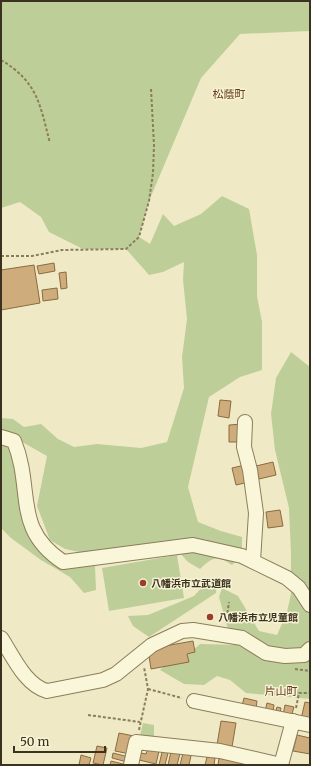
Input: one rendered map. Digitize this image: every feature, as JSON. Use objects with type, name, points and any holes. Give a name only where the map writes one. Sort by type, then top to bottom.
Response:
[{"type":"street","points":[[245,422],[244,447],[250,470],[256,513],[253,561]]},
{"type":"street","points":[[1,437],[14,441],[21,458],[28,521],[37,539],[52,554],[63,562],[193,545],[223,551],[253,561],[287,578],[299,588],[310,605]]},
{"type":"street","points":[[1,638],[30,682],[38,688],[47,691],[103,680],[116,674],[152,645],[182,631],[193,630],[242,638],[266,653],[285,656],[304,655],[310,649]]},
{"type":"street","points":[[194,701],[310,725]]},
{"type":"street","points":[[131,765],[136,742],[220,751],[281,765],[293,721]]},
{"type":"path","points":[[1,60],[11,65],[32,85],[41,108],[50,144]]},
{"type":"path","points":[[1,256],[32,256],[62,250],[126,249],[139,237],[148,207],[153,174],[154,145],[151,89]]},
{"type":"path","points":[[225,635],[229,602]]},
{"type":"path","points":[[136,742],[148,689],[142,652]]},
{"type":"path","points":[[148,689],[194,701]]},
{"type":"path","points":[[293,721],[299,693],[310,693]]},
{"type":"path","points":[[88,715],[140,722]]},
{"type":"green space","points":[[1,1],[310,1],[310,31],[240,34],[201,78],[149,201],[139,237],[150,244],[163,214],[174,226],[201,214],[222,196],[249,209],[257,255],[257,296],[262,322],[262,370],[240,377],[209,397],[188,487],[198,522],[242,537],[242,556],[232,565],[222,560],[215,559],[208,562],[200,569],[188,562],[178,551],[93,555],[65,549],[50,540],[37,506],[47,456],[1,430],[1,418],[13,419],[24,427],[41,424],[58,439],[74,447],[97,444],[141,448],[167,442],[184,388],[182,357],[187,319],[183,280],[184,262],[163,272],[149,275],[126,249],[83,249],[49,232],[41,217],[20,202],[1,208]]},
{"type":"green space","points":[[291,352],[310,367],[310,699],[246,693],[230,680],[217,676],[204,685],[184,684],[160,670],[165,665],[185,657],[200,644],[242,645],[227,626],[219,597],[222,588],[238,596],[259,631],[277,635],[287,612],[291,594],[289,508],[275,450],[271,414],[276,378]]},
{"type":"green space","points":[[1,437],[14,441],[29,521],[63,562],[95,566],[96,590],[84,593],[70,577],[41,560],[11,538],[1,528]]},
{"type":"green space","name":"八幡浜市立武道館","points":[[177,555],[184,598],[109,611],[102,568]]},
{"type":"green space","points":[[207,582],[217,583],[216,593],[149,637],[133,626],[128,616],[148,615],[194,596]]},
{"type":"green space","points":[[143,723],[154,725],[154,740],[139,740]]},
{"type":"building","points":[[54,263],[55,271],[39,274],[37,266]]},
{"type":"building","points":[[34,265],[40,303],[1,310],[1,270]]},
{"type":"building","points":[[66,272],[67,288],[61,289],[59,273]]},
{"type":"building","points":[[57,288],[58,299],[43,301],[42,290]]},
{"type":"building","points":[[220,400],[231,401],[229,418],[218,416]]},
{"type":"building","points":[[243,424],[243,442],[229,442],[229,425]]},
{"type":"building","points":[[273,462],[276,475],[259,479],[256,466]]},
{"type":"building","points":[[245,465],[249,482],[236,485],[232,468]]},
{"type":"building","points":[[280,510],[283,526],[268,528],[266,512]]},
{"type":"building","points":[[193,641],[195,652],[187,654],[189,662],[151,669],[148,649]]},
{"type":"building","points":[[244,698],[257,701],[256,709],[242,706]]},
{"type":"building","points":[[305,702],[310,703],[310,721],[301,719]]},
{"type":"building","points":[[267,703],[274,705],[273,712],[265,711]]},
{"type":"building","points":[[285,705],[294,707],[291,717],[283,715]]},
{"type":"building","points":[[277,707],[281,708],[280,714],[275,713]]},
{"type":"building","points":[[221,721],[236,723],[232,747],[217,745]]},
{"type":"building","points":[[119,733],[134,736],[130,754],[115,751]]},
{"type":"building","points":[[297,735],[310,738],[310,754],[293,751]]},
{"type":"building","points":[[97,746],[107,748],[103,765],[93,763]]},
{"type":"building","points":[[172,747],[181,750],[177,765],[168,765]]},
{"type":"building","points":[[148,748],[159,751],[156,764],[139,760],[141,753],[146,754]]},
{"type":"building","points":[[163,748],[169,749],[165,765],[159,765]]},
{"type":"building","points":[[184,749],[192,751],[189,765],[180,765]]},
{"type":"building","points":[[113,753],[129,757],[127,762],[112,758]]},
{"type":"building","points":[[81,755],[91,758],[89,765],[79,765]]},
{"type":"building","points":[[207,757],[215,758],[214,765],[205,765]]},
{"type":"building","points":[[219,758],[245,763],[244,765],[218,765]]},
{"type":"building","points":[[111,761],[127,765],[110,765]]},
{"type":"place","name":"八幡浜市立武道館","points":[[143,583]]},
{"type":"place","name":"八幡浜市立児童館","points":[[210,617]]},
{"type":"district","name":"松蔭町","points":[[229,94]]},
{"type":"district","name":"片山町","points":[[281,691]]}]
